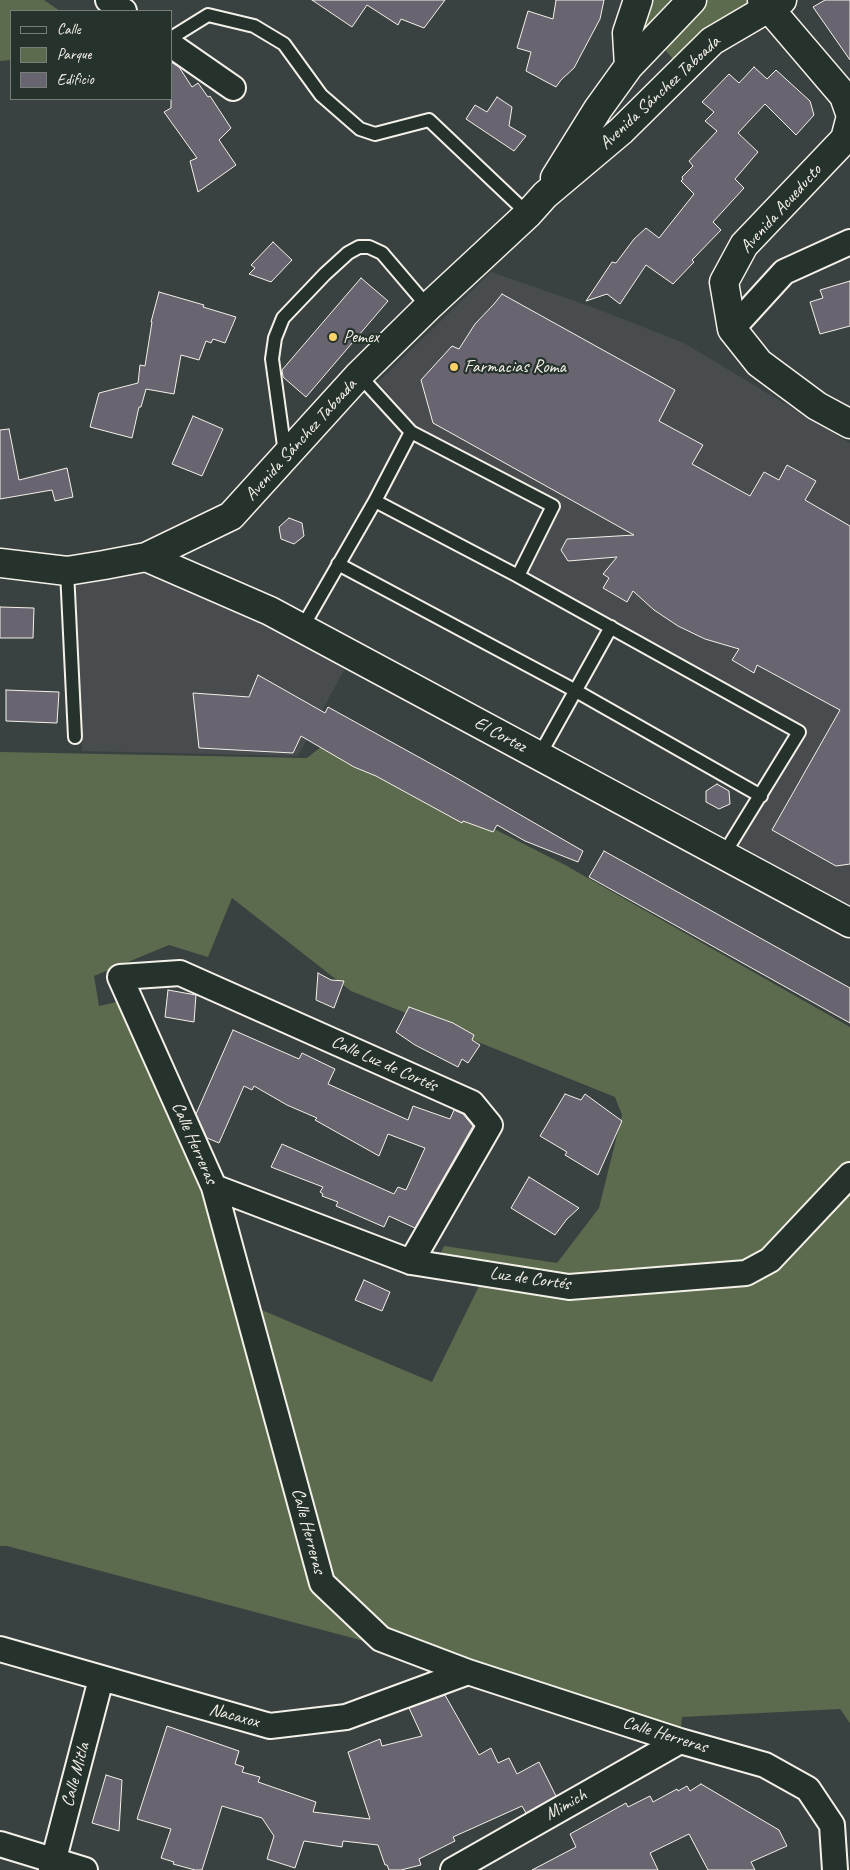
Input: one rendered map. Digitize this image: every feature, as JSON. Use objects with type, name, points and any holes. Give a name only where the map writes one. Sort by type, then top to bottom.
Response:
[{"type":"main road","points":[[629,66],[626,32],[638,0]]},
{"type":"main road","name":"Avenida Sánchez Taboada","points":[[536,205],[598,109],[629,66],[692,0]]},
{"type":"main road","points":[[771,2],[844,96],[850,113]]},
{"type":"main road","name":"Avenida Sánchez Taboada","points":[[0,563],[67,571],[146,557],[230,516],[359,375],[428,307],[536,205],[621,131],[712,41],[771,2]]},
{"type":"main road","name":"Avenida Acueducto","points":[[850,120],[845,139],[744,244],[724,282],[732,330],[759,363],[817,406],[850,424]]},
{"type":"main road","name":"El Cortez","points":[[146,557],[270,611],[850,923]]},
{"type":"street","points":[[108,0],[123,10]]},
{"type":"street","points":[[172,46],[233,88]]},
{"type":"street","points":[[732,330],[784,272],[850,242]]},
{"type":"street","name":"Calle Luz de Cortés","points":[[120,977],[180,973],[472,1103],[490,1125],[411,1262]]},
{"type":"street","name":"Calle Herreras","points":[[120,977],[214,1187],[322,1583],[382,1639],[468,1672],[680,1741],[765,1765],[808,1789],[832,1825],[835,1870]]},
{"type":"street","name":"Luz de Cortés","points":[[214,1187],[411,1262],[569,1287],[746,1273],[770,1260],[850,1175]]},
{"type":"street","name":"Nacaxox","points":[[0,1650],[270,1726],[346,1718],[468,1672]]},
{"type":"street","name":"Calle Mitla","points":[[52,1865],[102,1679]]},
{"type":"street","name":"Mimich","points":[[453,1870],[680,1741]]},
{"type":"street","points":[[0,1844],[52,1865],[85,1870]]},
{"type":"lane","points":[[172,37],[208,15],[254,26],[284,44],[321,95],[360,129],[375,134],[429,120],[536,205]]},
{"type":"lane","points":[[286,457],[272,360],[276,338],[283,318],[325,274],[359,247],[369,247],[382,253],[428,307]]},
{"type":"lane","points":[[359,375],[411,432],[553,506],[518,576]]},
{"type":"lane","points":[[302,628],[375,501],[411,432]]},
{"type":"lane","points":[[375,501],[518,576],[799,732],[724,854]]},
{"type":"lane","points":[[338,564],[576,692],[761,796]]},
{"type":"lane","points":[[67,571],[75,736]]},
{"type":"lane","points":[[539,756],[611,627]]},
{"type":"shaded area","points":[[491,272],[592,307],[684,343],[850,443],[850,910],[735,848],[806,729],[526,576],[560,501],[417,427],[378,382]]},
{"type":"shaded area","points":[[144,571],[263,623],[346,666],[298,756],[82,751],[75,583]]},
{"type":"green space","points":[[0,0],[44,0],[59,10],[10,10],[10,60],[0,61]]},
{"type":"green space","points":[[644,0],[670,0],[640,34]]},
{"type":"green space","points":[[706,0],[753,0],[752,4],[723,19],[673,59],[661,45]]},
{"type":"green space","points":[[326,743],[565,865],[850,1027],[850,1723],[840,1709],[682,1717],[680,1741],[439,1661],[7,1546],[0,1546],[0,752],[307,758]],"holes":[[[232,898],[351,991],[615,1097],[622,1115],[599,1208],[557,1263],[444,1246],[435,1266],[485,1274],[432,1382],[245,1303],[214,1187],[130,999],[99,1006],[94,976],[169,945],[208,957]]]},
{"type":"building","points":[[312,0],[445,0],[424,28],[401,19],[398,25],[367,5],[352,27]]},
{"type":"building","points":[[556,0],[604,0],[600,19],[574,68],[556,87],[526,71],[531,52],[517,48],[528,11],[553,19]]},
{"type":"building","points":[[825,0],[850,0],[850,60],[813,7]]},
{"type":"building","points":[[172,63],[179,67],[192,87],[198,83],[208,97],[210,96],[231,128],[219,140],[236,165],[198,192],[190,161],[197,158],[164,112],[171,108]]},
{"type":"building","points":[[754,67],[767,79],[776,70],[810,101],[814,115],[796,135],[765,104],[738,133],[758,152],[735,179],[744,188],[713,222],[721,230],[692,260],[694,262],[673,284],[646,265],[620,304],[607,294],[586,301],[612,262],[616,263],[634,239],[646,228],[659,238],[694,194],[681,181],[682,177],[693,166],[689,161],[717,131],[705,121],[714,112],[702,102],[729,74],[739,83]]},
{"type":"building","points":[[497,97],[512,107],[509,126],[526,136],[514,151],[466,119],[475,105],[487,112]]},
{"type":"building","points":[[273,242],[292,260],[271,282],[249,274],[255,268],[251,265]]},
{"type":"building","name":"Pemex","points":[[361,278],[388,301],[306,397],[283,377],[282,370]]},
{"type":"building","points":[[850,281],[850,326],[820,334],[810,302],[823,298],[820,290]]},
{"type":"building","points":[[159,292],[204,305],[203,307],[236,317],[225,343],[213,339],[211,343],[206,341],[199,360],[181,355],[174,394],[146,389],[141,407],[139,407],[132,438],[90,427],[99,393],[138,383],[140,365],[145,366],[151,322]]},
{"type":"building","points":[[502,294],[675,390],[659,421],[703,445],[692,464],[750,496],[764,472],[779,480],[787,465],[816,481],[805,500],[850,526],[850,864],[836,866],[772,830],[840,710],[757,665],[754,673],[732,660],[739,649],[705,639],[678,626],[654,610],[633,591],[627,602],[603,588],[609,578],[603,574],[617,557],[568,561],[561,550],[567,539],[634,535],[433,423],[421,380],[452,346],[459,349],[475,324]]},
{"type":"building","points":[[193,416],[223,429],[202,476],[172,464]]},
{"type":"building","points":[[9,429],[19,480],[67,468],[73,497],[55,501],[52,490],[0,499],[0,430]]},
{"type":"building","points":[[289,518],[302,523],[304,536],[294,544],[281,539],[279,527]]},
{"type":"building","points":[[0,607],[34,608],[33,638],[0,638]]},
{"type":"building","points":[[258,675],[325,713],[328,707],[583,851],[578,862],[525,841],[497,825],[493,832],[463,821],[462,823],[376,776],[354,767],[301,736],[293,753],[199,748],[193,693],[249,697]]},
{"type":"building","points":[[6,690],[59,692],[57,723],[6,721]]},
{"type":"building","points":[[717,784],[729,791],[730,804],[719,809],[706,802],[706,791]]},
{"type":"building","points":[[604,851],[850,988],[850,1023],[589,877]]},
{"type":"building","points":[[318,973],[331,980],[344,981],[334,1008],[316,1000]]},
{"type":"building","points":[[168,990],[196,995],[194,1022],[165,1017]]},
{"type":"building","points":[[409,1007],[453,1023],[474,1035],[472,1040],[480,1045],[468,1063],[462,1059],[458,1067],[415,1045],[396,1032]]},
{"type":"building","points":[[233,1030],[299,1059],[302,1053],[335,1069],[328,1084],[408,1120],[413,1106],[450,1119],[454,1110],[463,1114],[473,1126],[415,1228],[389,1216],[384,1227],[336,1206],[338,1202],[322,1196],[323,1194],[320,1192],[323,1187],[271,1167],[282,1144],[394,1194],[398,1187],[406,1190],[425,1148],[388,1134],[379,1156],[315,1120],[317,1118],[287,1105],[254,1086],[252,1090],[244,1086],[219,1143],[207,1138],[196,1114]]},
{"type":"building","points":[[565,1094],[581,1100],[585,1094],[622,1121],[598,1175],[565,1155],[567,1152],[540,1136]]},
{"type":"building","points":[[529,1177],[579,1208],[567,1219],[555,1235],[511,1208]]},
{"type":"building","points":[[364,1280],[390,1292],[382,1311],[355,1300]]},
{"type":"building","points":[[445,1695],[479,1755],[491,1748],[498,1763],[509,1758],[517,1774],[539,1762],[556,1796],[526,1813],[522,1806],[453,1837],[455,1841],[419,1859],[421,1865],[401,1870],[389,1870],[387,1865],[385,1865],[378,1845],[343,1841],[342,1847],[304,1841],[295,1868],[267,1859],[274,1836],[262,1818],[222,1806],[202,1870],[195,1870],[173,1864],[174,1862],[161,1858],[171,1829],[137,1819],[167,1726],[239,1751],[235,1764],[244,1767],[242,1772],[260,1777],[258,1782],[316,1802],[313,1812],[370,1819],[348,1752],[380,1739],[382,1746],[422,1736],[409,1708]]},
{"type":"building","points":[[106,1775],[122,1780],[119,1831],[92,1823]]},
{"type":"building","points":[[701,1784],[779,1830],[787,1846],[751,1862],[755,1870],[708,1870],[689,1834],[650,1853],[658,1870],[532,1870],[576,1847],[570,1834],[626,1803],[628,1807],[650,1796],[653,1802],[677,1789],[678,1791],[687,1786],[690,1791]]},
{"type":"place","name":"Pemex","points":[[333,337]]},
{"type":"place","name":"Farmacias Roma","points":[[454,367]]}]
